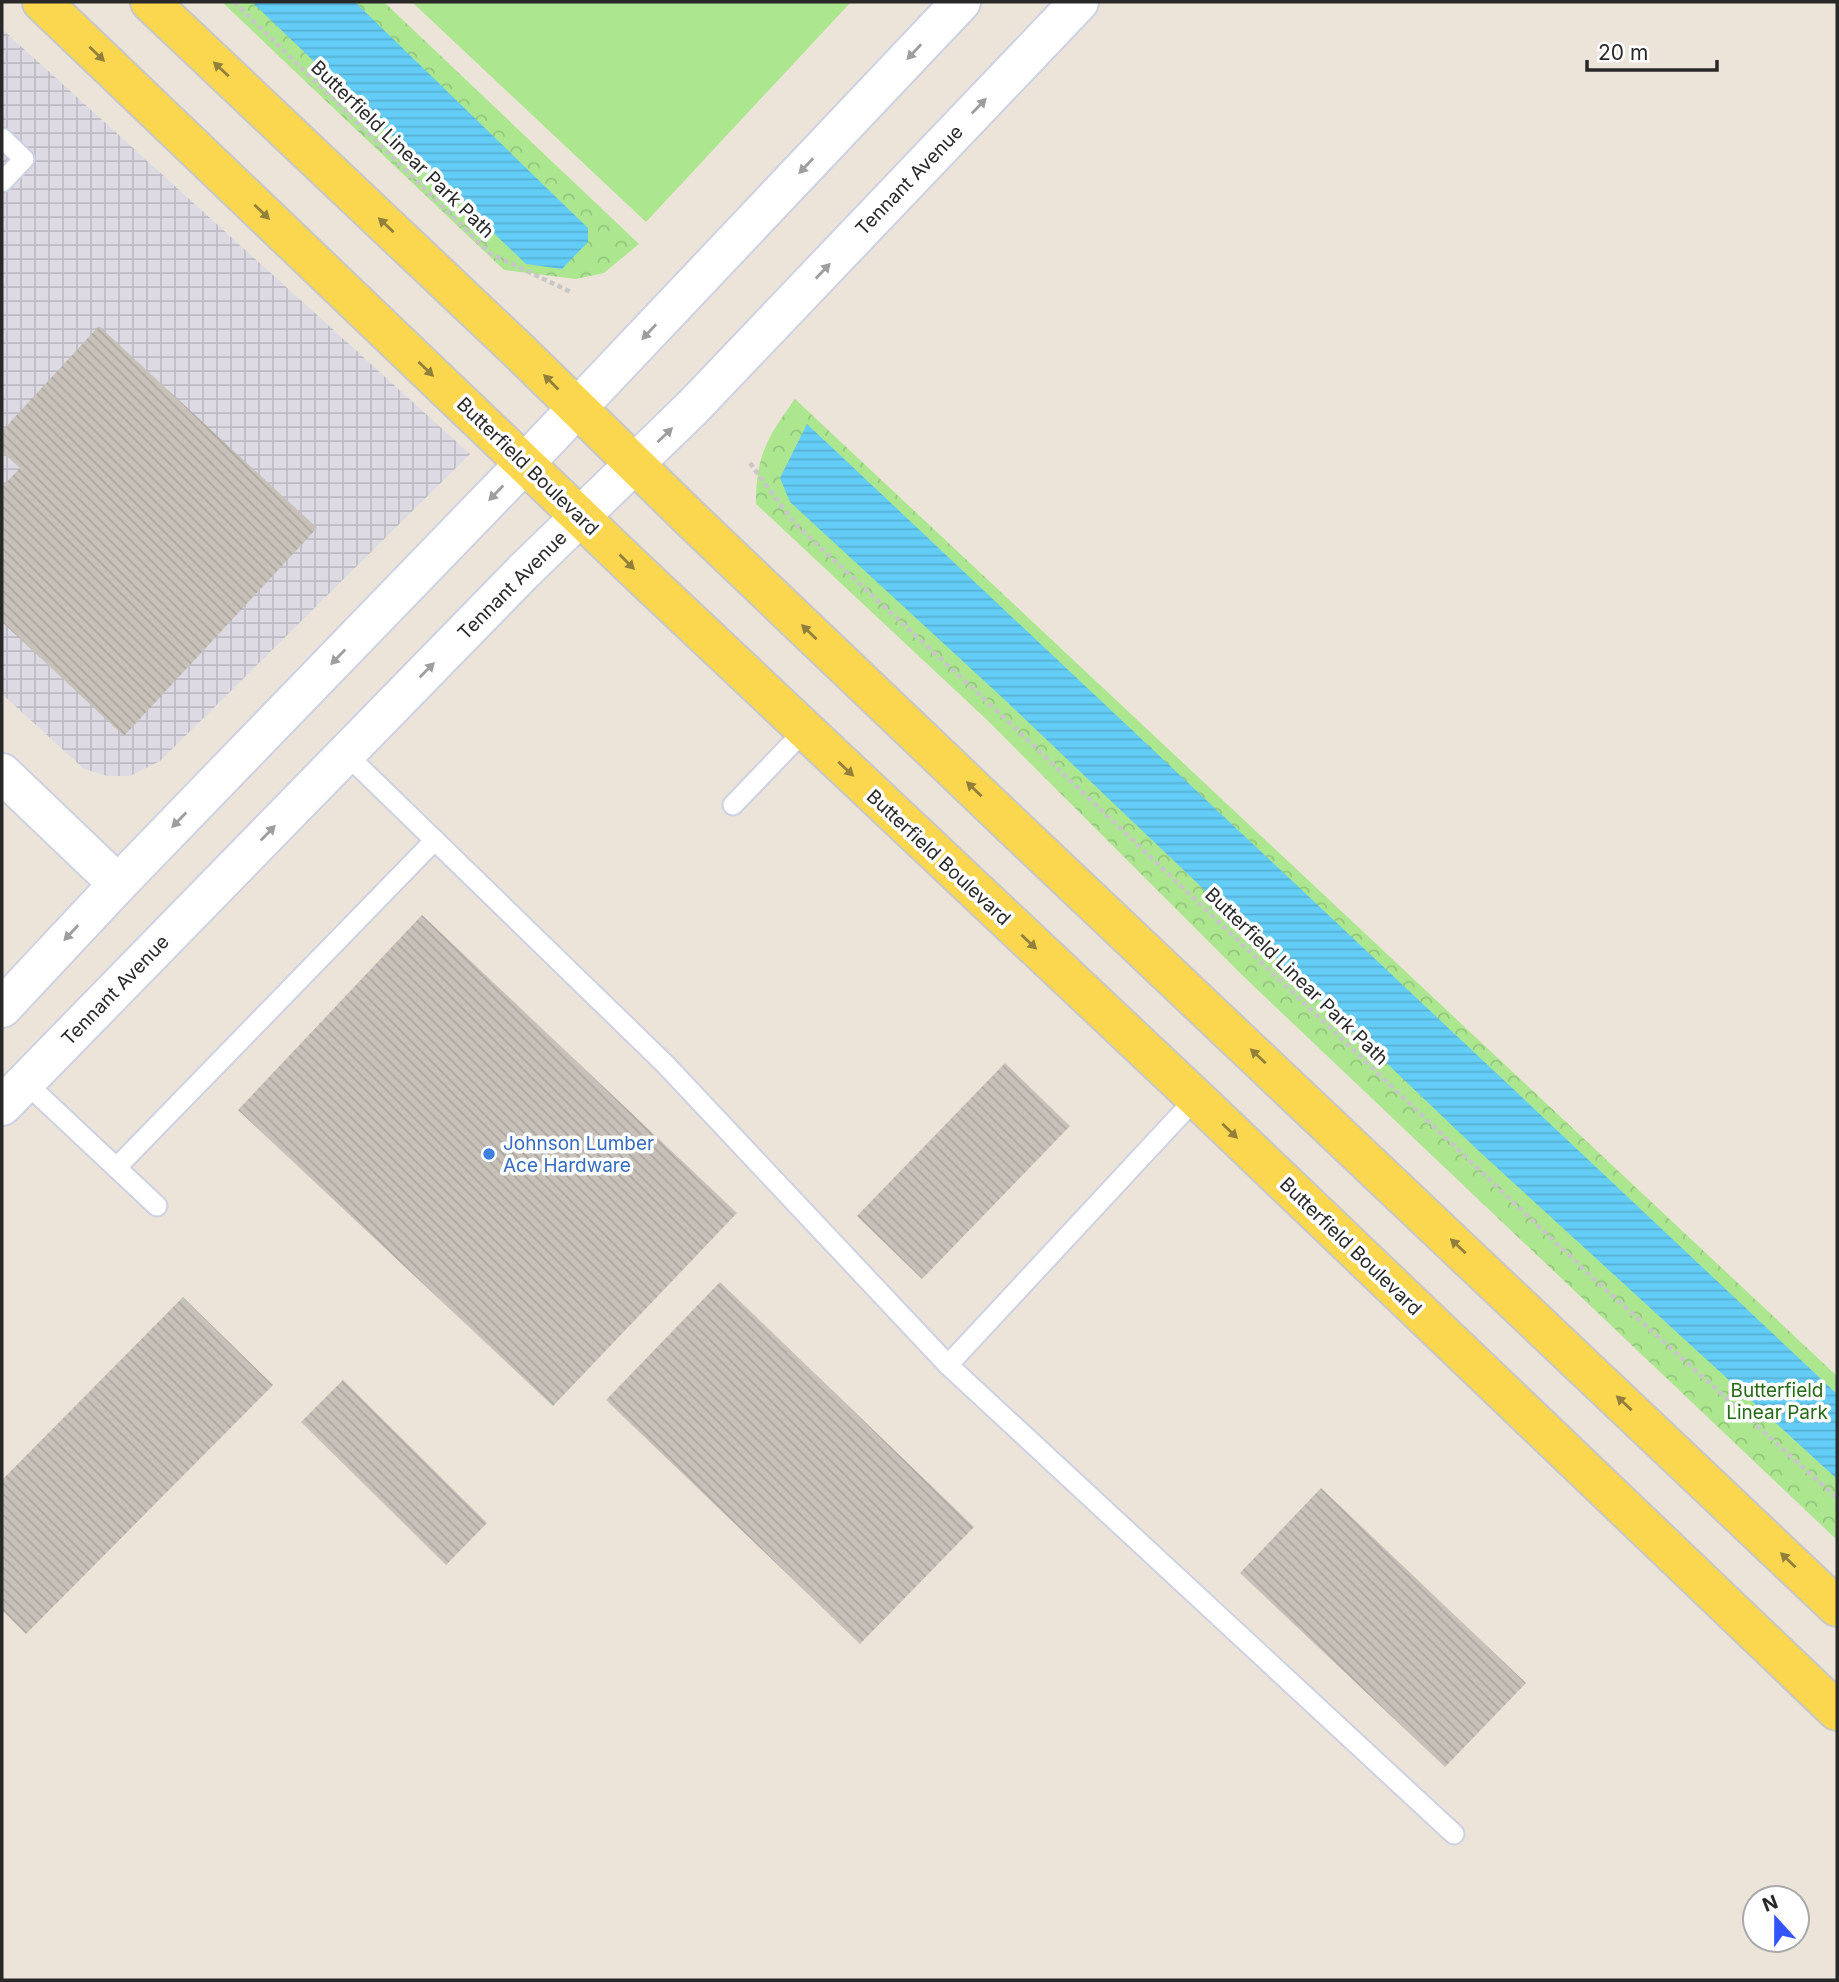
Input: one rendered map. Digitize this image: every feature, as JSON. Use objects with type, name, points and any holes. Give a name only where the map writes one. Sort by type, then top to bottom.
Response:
[{"type":"main road","name":"Butterfield Boulevard","points":[[42,2],[1837,1711]]},
{"type":"main road","points":[[150,2],[1837,1607]]},
{"type":"main road","points":[[2,1008],[118,884],[526,463],[961,2]]},
{"type":"main road","name":"Tennant Avenue","points":[[13,1094],[345,753],[580,516],[703,397],[1079,2]]},
{"type":"main road","points":[[2,773],[118,884]]},
{"type":"lane","points":[[2,138],[24,159],[2,182]]},
{"type":"lane","points":[[733,805],[805,730]]},
{"type":"lane","points":[[345,753],[665,1064],[948,1365],[1454,1835]]},
{"type":"lane","points":[[117,1167],[435,840]]},
{"type":"lane","points":[[13,1094],[117,1167],[157,1206]]},
{"type":"lane","points":[[948,1365],[1196,1098]]},
{"type":"path","name":"Butterfield Linear Park Path","points":[[234,2],[491,254],[571,292]]},
{"type":"path","name":"Butterfield Linear Park Path","points":[[750,463],[795,524],[1202,905],[1594,1279],[1837,1498]]},
{"type":"shaded area","points":[[2,29],[470,454],[160,761],[130,776],[107,776],[84,769],[2,694]]},
{"type":"green space","points":[[222,2],[384,2],[639,244],[604,273],[576,279],[504,270]]},
{"type":"green space","points":[[412,2],[851,2],[646,222]]},
{"type":"green space","name":"Butterfield Linear Park","points":[[795,399],[1837,1376],[1837,1540],[1243,976],[986,719],[756,504],[758,472],[765,448]]},
{"type":"water","points":[[252,2],[355,2],[588,228],[588,242],[562,269],[526,264]]},
{"type":"water","points":[[807,424],[1837,1394],[1837,1479],[1482,1154],[1006,701],[790,502],[780,478]]},
{"type":"building","points":[[99,326],[317,528],[124,736],[2,622],[2,487],[20,468],[2,452],[2,431]]},
{"type":"building","points":[[422,915],[737,1213],[553,1406],[238,1110]]},
{"type":"building","points":[[1005,1063],[1070,1126],[922,1279],[857,1216]]},
{"type":"building","points":[[720,1282],[974,1527],[860,1644],[606,1400]]},
{"type":"building","points":[[183,1297],[273,1385],[26,1634],[2,1610],[2,1480]]},
{"type":"building","points":[[343,1380],[487,1523],[446,1565],[301,1422]]},
{"type":"building","points":[[1321,1488],[1526,1683],[1445,1767],[1240,1573]]},
{"type":"place","name":"Johnson Lumber Ace Hardware","points":[[489,1154]]}]
